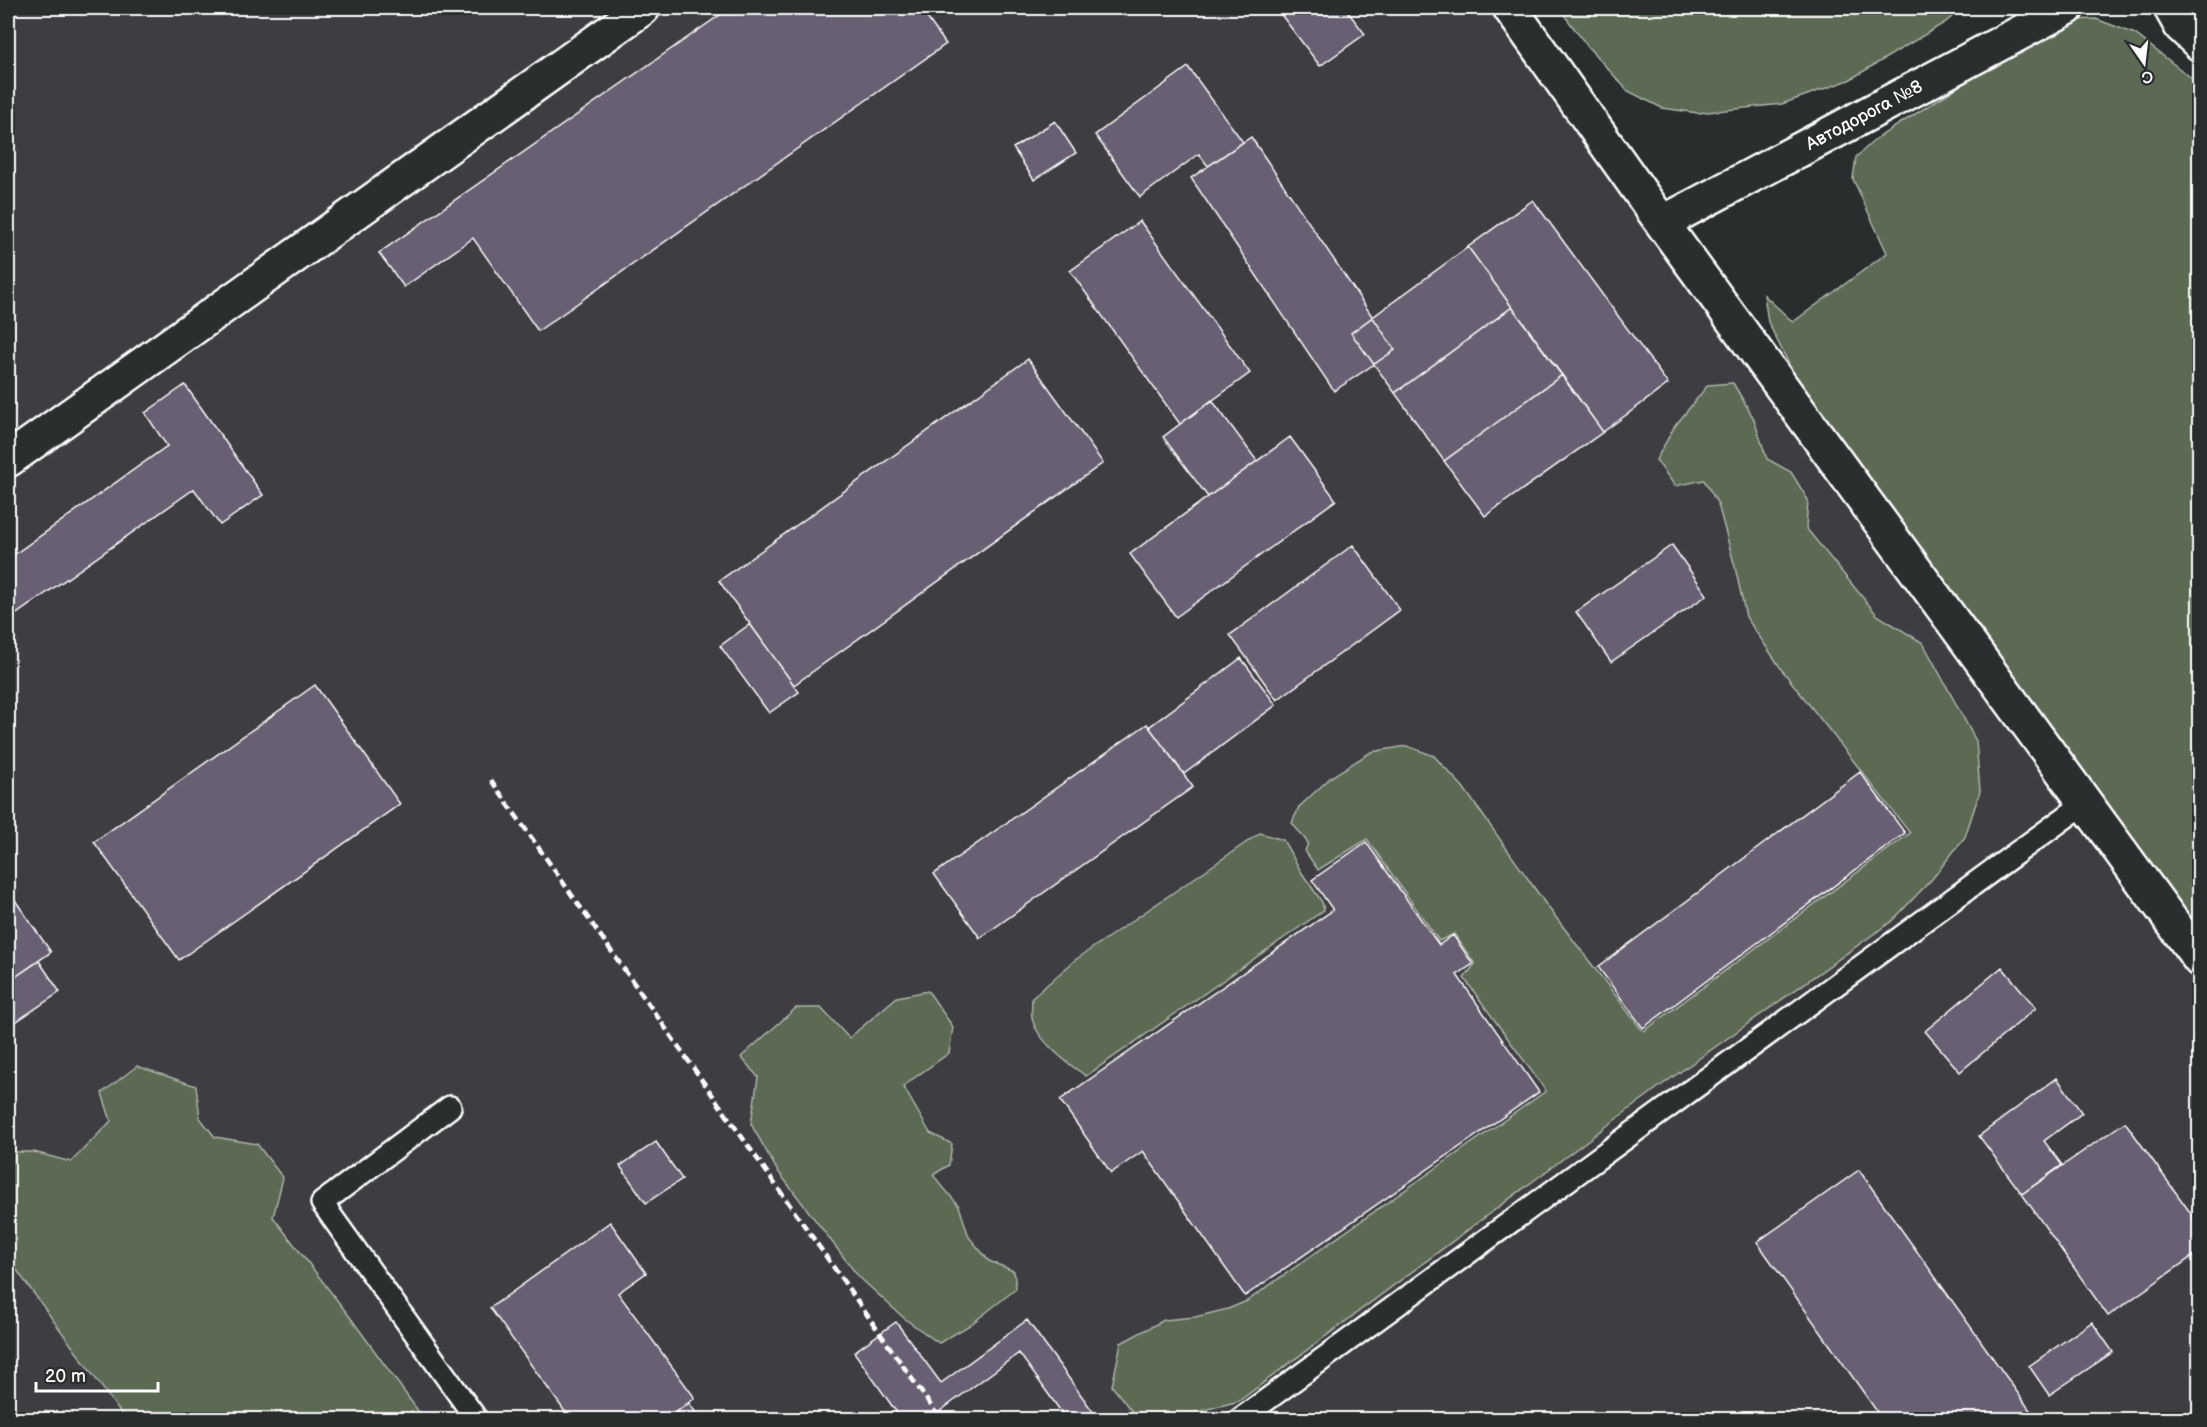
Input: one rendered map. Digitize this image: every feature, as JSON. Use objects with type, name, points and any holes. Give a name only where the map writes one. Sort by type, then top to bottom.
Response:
[{"type":"street","points":[[8,460],[643,8]]},
{"type":"street","points":[[1510,8],[1662,223],[2199,960]]},
{"type":"street","name":"Автодорога №8","points":[[1662,223],[2067,8]]},
{"type":"street","points":[[2171,8],[2181,26],[2199,44]]},
{"type":"lane","points":[[1239,1419],[2085,803]]},
{"type":"lane","points":[[450,1107],[322,1203],[477,1419]]},
{"type":"shaded area","points":[[8,8],[1521,8],[2199,941],[2199,1419],[8,1419]]},
{"type":"green space","points":[[1559,8],[1962,8],[1946,22],[1849,80],[1782,104],[1698,113],[1662,108],[1628,91],[1588,47]]},
{"type":"green space","points":[[2096,19],[2135,34],[2199,84],[2199,931],[1996,657],[1793,372],[1768,322],[1764,295],[1793,322],[1887,253],[1853,179],[1856,157],[1877,138],[2069,20]]},
{"type":"green space","points":[[1733,383],[1753,417],[1767,459],[1791,472],[1808,500],[1806,528],[1877,615],[1923,643],[1976,741],[1980,791],[1965,837],[1932,879],[1892,921],[1659,1087],[1239,1401],[1170,1419],[1137,1418],[1112,1386],[1121,1343],[1164,1320],[1195,1317],[1228,1309],[1247,1301],[1546,1091],[1464,978],[1475,964],[1454,934],[1439,941],[1367,839],[1318,870],[1305,851],[1308,843],[1292,823],[1299,807],[1331,777],[1371,752],[1407,746],[1434,756],[1463,787],[1545,903],[1644,1031],[1910,833],[1782,670],[1746,617],[1718,504],[1704,480],[1675,486],[1656,460],[1675,426],[1708,385]]},
{"type":"green space","points":[[1260,833],[1283,840],[1322,902],[1324,910],[1086,1076],[1053,1050],[1034,1025],[1032,998],[1075,960]]},
{"type":"green space","points":[[928,991],[953,1027],[949,1053],[903,1086],[930,1133],[952,1144],[949,1165],[933,1175],[959,1206],[969,1237],[989,1261],[1014,1271],[1016,1289],[970,1325],[939,1343],[905,1319],[858,1276],[777,1170],[751,1124],[758,1077],[741,1057],[796,1008],[821,1008],[849,1038],[897,997]]},
{"type":"green space","points":[[137,1066],[196,1086],[200,1118],[215,1137],[257,1144],[283,1178],[273,1217],[350,1317],[424,1419],[125,1419],[8,1258],[8,1152],[34,1152],[71,1162],[111,1121],[102,1093]]},
{"type":"building","points":[[730,8],[920,8],[946,44],[538,331],[473,238],[404,287],[379,253]]},
{"type":"building","points":[[1276,8],[1345,8],[1365,34],[1320,66]]},
{"type":"building","points":[[1188,67],[1243,142],[1208,166],[1199,154],[1140,197],[1095,135]]},
{"type":"building","points":[[1055,121],[1076,153],[1034,180],[1013,148]]},
{"type":"building","points":[[1251,137],[1395,350],[1334,391],[1191,178]]},
{"type":"building","points":[[1533,200],[1668,384],[1603,432],[1468,247]]},
{"type":"building","points":[[1140,221],[1250,373],[1180,424],[1070,271]]},
{"type":"building","points":[[1468,247],[1512,307],[1395,393],[1351,333]]},
{"type":"building","points":[[1512,307],[1562,375],[1444,461],[1395,393]]},
{"type":"building","points":[[1028,359],[1103,463],[794,685],[719,581]]},
{"type":"building","points":[[1562,375],[1603,432],[1485,516],[1444,461]]},
{"type":"building","points":[[185,385],[263,495],[220,525],[194,489],[8,620],[8,559],[167,446],[145,413]]},
{"type":"building","points":[[1212,400],[1257,461],[1208,497],[1163,437]]},
{"type":"building","points":[[1290,437],[1336,500],[1176,617],[1130,554]]},
{"type":"building","points":[[1353,545],[1400,610],[1277,700],[1230,635]]},
{"type":"building","points":[[1672,545],[1707,595],[1611,662],[1576,612]]},
{"type":"building","points":[[750,624],[799,692],[769,713],[720,646]]},
{"type":"building","points":[[1241,658],[1276,705],[1184,774],[1149,727]]},
{"type":"building","points":[[315,685],[400,804],[179,960],[94,842]]},
{"type":"building","points":[[1147,724],[1193,787],[980,938],[934,874]]},
{"type":"building","points":[[1860,772],[1905,833],[1643,1028],[1598,967]]},
{"type":"building","points":[[1366,842],[1439,945],[1453,935],[1473,964],[1457,975],[1539,1092],[1245,1296],[1143,1151],[1111,1173],[1060,1100],[1333,910],[1312,880]]},
{"type":"building","points":[[8,890],[51,952],[8,982]]},
{"type":"building","points":[[39,961],[60,992],[8,1027],[8,982]]},
{"type":"building","points":[[2002,967],[2036,1008],[1960,1072],[1925,1031]]},
{"type":"building","points":[[2057,1078],[2082,1113],[2044,1141],[2062,1165],[2022,1194],[1979,1136]]},
{"type":"building","points":[[2125,1122],[2200,1226],[2200,1251],[2108,1316],[2022,1194]]},
{"type":"building","points":[[656,1142],[682,1179],[646,1203],[620,1166]]},
{"type":"building","points":[[1859,1170],[2037,1420],[1883,1420],[1757,1242]]},
{"type":"building","points":[[610,1222],[646,1273],[618,1293],[695,1398],[665,1420],[571,1420],[490,1308]]},
{"type":"building","points":[[1027,1320],[1099,1420],[1067,1420],[1019,1353],[928,1420],[902,1420],[854,1352],[896,1322],[941,1383]]},
{"type":"building","points":[[2092,1322],[2113,1352],[2049,1395],[2029,1366]]},
{"type":"building","points":[[689,1403],[701,1420],[665,1420]]},
{"type":"railway","points":[[8,16],[21,8]]},
{"type":"railway","points":[[491,780],[941,1420]]}]
